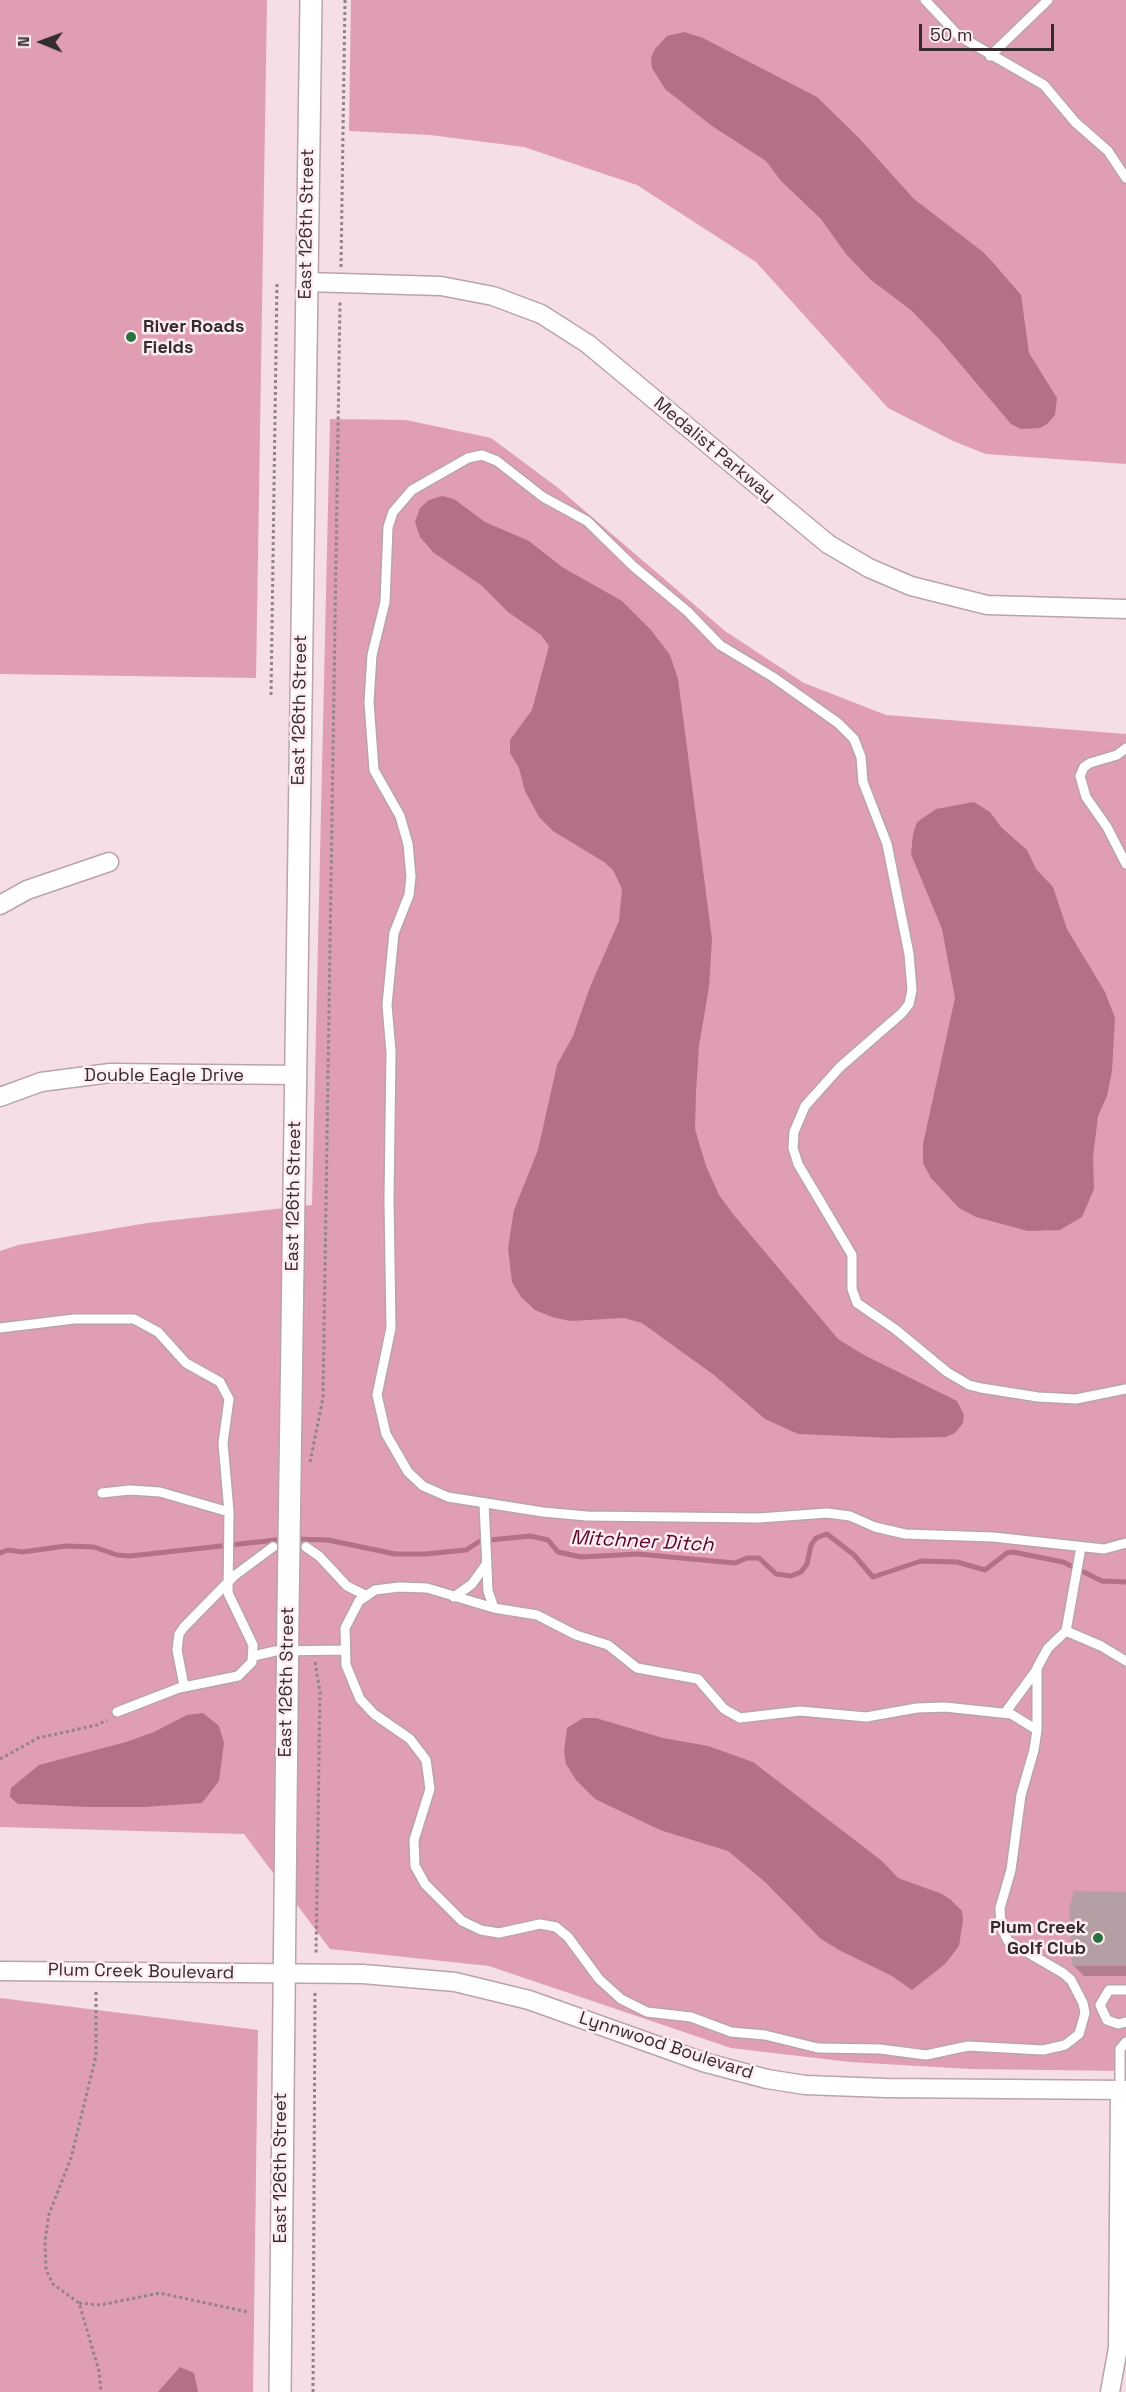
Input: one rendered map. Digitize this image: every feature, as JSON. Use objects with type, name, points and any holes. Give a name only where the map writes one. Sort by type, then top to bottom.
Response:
[{"type":"street","name":"East 126th Street","points":[[280,2392],[282,1974],[288,1612],[299,1470],[296,1075],[311,0]]},
{"type":"street","name":"Medalist Parkway","points":[[306,282],[441,286],[493,296],[541,314],[588,344],[828,544],[868,568],[910,586],[969,602],[1007,607],[1126,609]]},
{"type":"street","points":[[0,905],[27,890],[109,862]]},
{"type":"street","name":"Double Eagle Drive","points":[[0,1097],[41,1082],[110,1073],[296,1075]]},
{"type":"street","name":"Plum Creek Boulevard","points":[[0,1971],[282,1974]]},
{"type":"street","name":"Lynnwood Boulevard","points":[[282,1974],[363,1974],[456,1982],[529,2000],[703,2062],[796,2083],[886,2088],[1123,2090]]},
{"type":"street","points":[[1110,2392],[1118,2348],[1123,2090]]},
{"type":"lane","points":[[925,0],[958,36],[1044,85],[1075,122],[1108,151],[1126,178]]},
{"type":"lane","points":[[990,56],[1048,0]]},
{"type":"lane","points":[[1126,1389],[1089,1398],[1062,1399],[1016,1395],[969,1385],[947,1372],[896,1329],[858,1303],[852,1289],[852,1255],[798,1164],[793,1141],[800,1115],[819,1088],[902,1013],[911,998],[913,981],[905,929],[884,833],[863,782],[858,747],[854,739],[838,723],[756,665],[720,645],[687,611],[633,566],[587,521],[543,497],[497,461],[482,455],[460,461],[412,490],[393,512],[387,536],[385,602],[372,655],[369,702],[374,770],[400,816],[408,844],[411,877],[409,895],[394,933],[387,1005],[391,1052],[389,1200],[391,1316],[390,1342],[378,1388],[378,1404],[391,1445],[415,1479],[430,1490],[448,1497],[484,1503],[587,1516],[759,1518],[827,1512],[850,1516],[876,1527],[905,1534],[993,1537],[1081,1547],[1112,1548],[1126,1542]]},
{"type":"lane","points":[[1126,748],[1117,755],[1090,763],[1080,776],[1086,797],[1107,826],[1126,864]]},
{"type":"lane","points":[[0,1328],[74,1319],[134,1319],[158,1332],[186,1363],[220,1382],[225,1389],[229,1407],[223,1443],[229,1512],[230,1601],[253,1645],[254,1656],[250,1666],[238,1676],[184,1686],[129,1705],[117,1712]]},
{"type":"lane","points":[[102,1493],[130,1490],[160,1492],[229,1512]]},
{"type":"lane","points":[[484,1503],[488,1591],[494,1608]]},
{"type":"lane","points":[[184,1686],[177,1650],[179,1634],[228,1581],[254,1558],[273,1547]]},
{"type":"lane","points":[[306,1547],[319,1556],[347,1586],[365,1595]]},
{"type":"lane","points":[[1005,1713],[1038,1668],[1048,1648],[1066,1630],[1081,1547]]},
{"type":"lane","points":[[454,1596],[472,1584],[487,1563]]},
{"type":"lane","points":[[1037,1730],[1019,1716],[930,1707],[866,1717],[800,1711],[740,1718],[724,1709],[698,1679],[680,1674],[645,1671],[600,1641],[576,1635],[537,1615],[494,1608],[427,1588],[386,1588],[365,1595],[348,1618],[344,1650],[350,1679],[360,1699],[374,1714],[410,1739],[426,1760],[430,1789],[414,1840],[414,1860],[425,1884],[450,1912],[471,1926],[489,1932],[507,1932],[540,1924],[556,1927],[568,1937],[599,1979],[621,1999],[647,2012],[691,2018],[731,2032],[765,2035],[818,2048],[880,2049],[926,2055],[968,2046],[1043,2050],[1065,2044],[1079,2034],[1085,2013],[1083,2003],[1071,1980],[1055,1968],[1014,1947],[1000,1927],[1000,1908],[1011,1870],[1022,1795],[1037,1730],[1038,1668]]},
{"type":"lane","points":[[1066,1630],[1126,1661]]},
{"type":"lane","points":[[254,1656],[263,1652],[288,1650],[344,1650]]},
{"type":"lane","points":[[1126,1990],[1109,1990],[1100,2005],[1107,2020],[1125,2022],[1126,2034]]},
{"type":"lane","points":[[1123,2090],[1120,2049],[1126,2042]]},
{"type":"path","points":[[299,1470],[320,1424],[323,1398],[345,0]]},
{"type":"path","points":[[272,695],[278,281]]},
{"type":"path","points":[[312,2392],[320,1692],[313,1650]]},
{"type":"path","points":[[0,1759],[27,1743],[97,1725],[117,1712]]},
{"type":"path","points":[[96,1992],[96,2056],[66,2178],[54,2197],[49,2214],[45,2241],[46,2270],[52,2284],[79,2303],[100,2305],[160,2293],[248,2312]]},
{"type":"path","points":[[79,2303],[99,2371],[101,2392]]},
{"type":"shaded area","name":"River Roads Fields","points":[[0,0],[267,0],[256,678],[0,674]]},
{"type":"shaded area","points":[[351,0],[1126,0],[1126,464],[986,454],[953,441],[888,408],[756,262],[637,185],[524,147],[430,135],[349,131]]},
{"type":"shaded area","points":[[684,32],[703,38],[817,97],[859,138],[914,199],[983,252],[996,266],[1021,295],[1029,353],[1057,398],[1055,415],[1047,424],[1040,428],[1021,429],[1011,424],[939,339],[911,310],[871,280],[846,254],[821,219],[781,181],[766,161],[712,126],[665,89],[652,68],[651,58],[655,49],[667,36]]},
{"type":"shaded area","points":[[330,419],[406,420],[491,438],[557,487],[725,631],[804,683],[886,715],[1126,734],[1126,2071],[971,2069],[850,2062],[731,2048],[489,1966],[330,1949],[244,1834],[0,1827],[0,1251],[18,1245],[147,1223],[312,1205]]},
{"type":"shaded area","points":[[442,496],[454,499],[485,522],[529,541],[562,567],[622,601],[651,630],[670,655],[678,679],[712,939],[709,987],[699,1046],[695,1129],[706,1166],[719,1195],[733,1214],[838,1339],[864,1355],[957,1401],[964,1415],[963,1423],[955,1433],[946,1437],[892,1438],[798,1434],[765,1419],[714,1375],[642,1323],[624,1318],[570,1321],[552,1317],[535,1310],[521,1297],[512,1282],[508,1248],[514,1210],[538,1150],[557,1065],[573,1036],[590,987],[619,921],[622,889],[613,870],[604,862],[553,831],[539,817],[525,791],[519,768],[510,753],[510,740],[532,710],[549,646],[541,635],[508,612],[481,585],[434,553],[420,537],[415,522],[420,508],[429,500]]},
{"type":"shaded area","points":[[974,802],[990,812],[1001,827],[1027,850],[1036,869],[1053,887],[1067,929],[1105,992],[1115,1018],[1112,1071],[1107,1096],[1098,1116],[1093,1157],[1094,1189],[1082,1217],[1060,1230],[1028,1231],[976,1217],[959,1208],[931,1178],[923,1163],[923,1144],[955,998],[942,929],[911,854],[913,834],[917,822],[936,809]]},
{"type":"shaded area","points":[[203,1713],[219,1726],[224,1743],[219,1781],[202,1803],[144,1807],[86,1807],[18,1804],[10,1797],[11,1788],[39,1765],[126,1742],[154,1732],[187,1715]]},
{"type":"shaded area","points":[[583,1718],[596,1718],[663,1738],[708,1746],[753,1762],[882,1861],[898,1878],[942,1894],[951,1900],[962,1911],[959,1946],[945,1964],[912,1990],[892,1976],[839,1950],[821,1939],[764,1881],[728,1851],[660,1830],[595,1799],[576,1780],[566,1764],[564,1752],[567,1728]]},
{"type":"shaded area","points":[[0,1998],[258,2030],[253,2392],[0,2392]]},
{"type":"shaded area","points":[[180,2367],[194,2373],[198,2392],[158,2392]]},
{"type":"building","name":"Plum Creek Golf Club","points":[[1074,1891],[1126,1892],[1126,1966],[1072,1966],[1069,1910]]},
{"type":"waterway","name":"Mitchner Ditch","points":[[295,1539],[328,1540],[395,1554],[426,1554],[466,1550],[480,1541],[530,1536],[548,1540],[558,1552],[581,1557],[638,1554],[735,1563],[747,1558],[759,1558],[776,1574],[791,1576],[801,1572],[807,1564],[811,1545],[816,1538],[827,1534],[854,1555],[873,1577],[921,1561],[957,1562],[985,1570],[1007,1553],[1013,1552],[1063,1562],[1102,1581],[1126,1582]]},
{"type":"waterway","name":"Mitchner Ditch","points":[[0,1553],[8,1550],[22,1552],[66,1546],[94,1547],[117,1555],[130,1556],[285,1539]]},
{"type":"place","name":"River Roads Fields","points":[[131,337]]},
{"type":"place","name":"Plum Creek Golf Club","points":[[1098,1938]]}]
